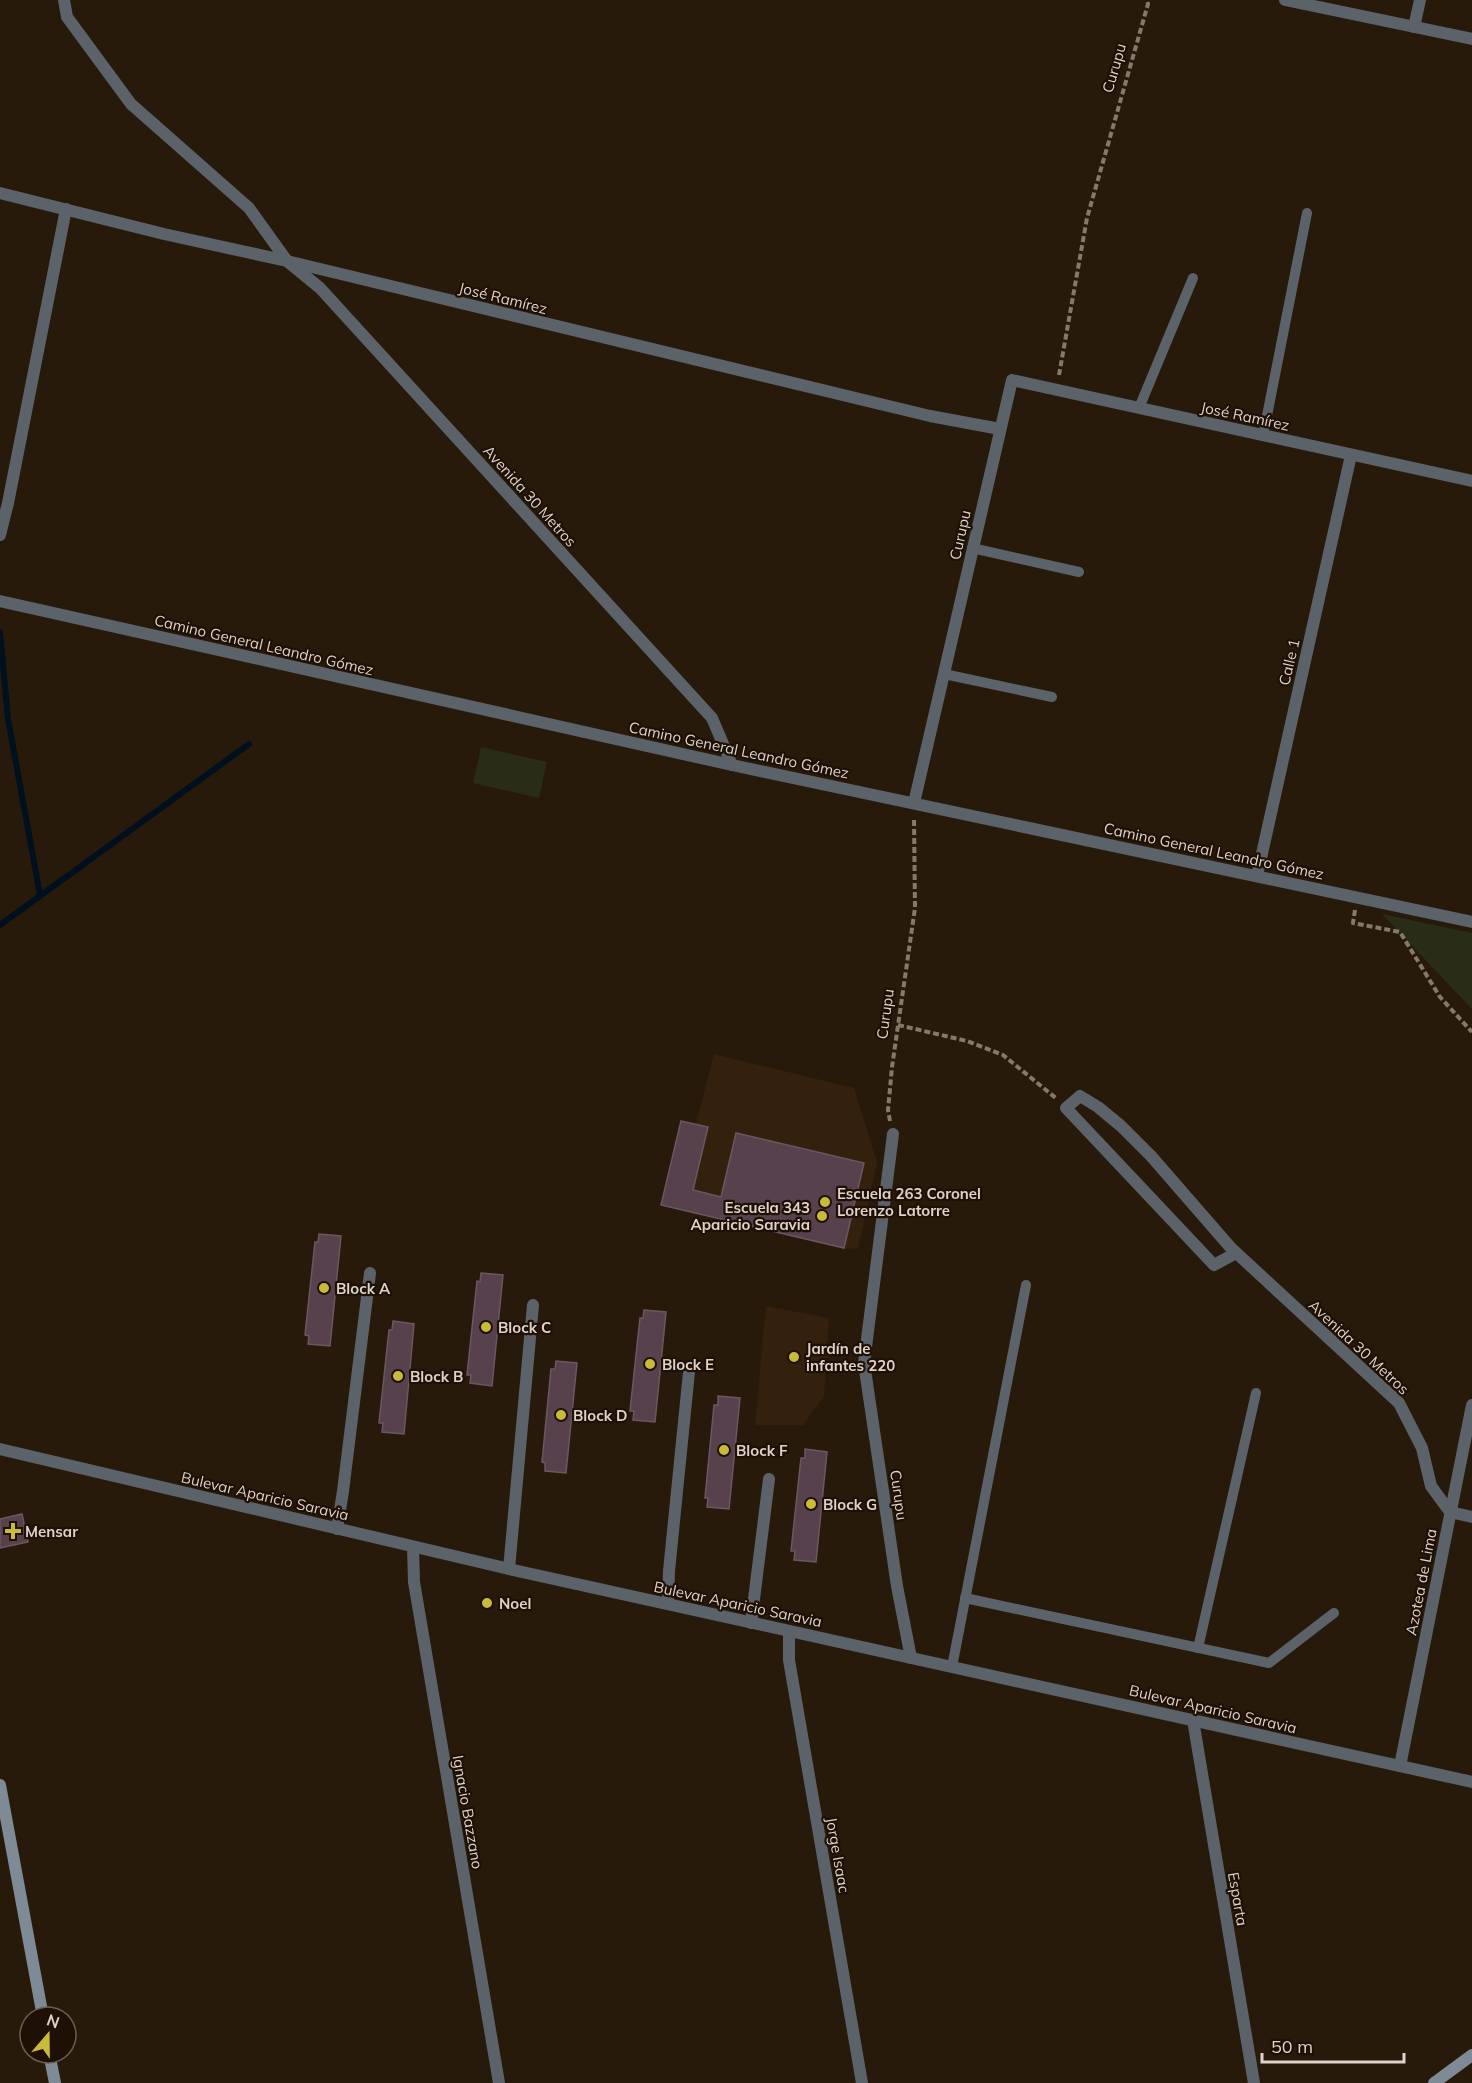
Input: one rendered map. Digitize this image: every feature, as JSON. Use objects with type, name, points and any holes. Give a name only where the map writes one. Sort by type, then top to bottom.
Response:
[{"type":"main road","points":[[0,1785],[41,2005]]},
{"type":"main road","points":[[1434,2083],[1472,2055]]},
{"type":"main road","points":[[51,2065],[55,2083]]},
{"type":"street","points":[[64,0],[67,17],[131,104],[249,208],[286,261]]},
{"type":"street","points":[[1285,0],[1472,39]]},
{"type":"street","points":[[1414,27],[1420,0]]},
{"type":"street","name":"José Ramírez","points":[[0,194],[930,416],[1000,429]]},
{"type":"street","points":[[0,535],[66,209]]},
{"type":"street","name":"Avenida 30 Metros","points":[[286,261],[320,288],[712,718],[732,765]]},
{"type":"street","name":"José Ramírez","points":[[1012,380],[1472,481]]},
{"type":"street","name":"Curupu","points":[[914,803],[1012,380]]},
{"type":"street","name":"Calle 1","points":[[1257,876],[1351,455]]},
{"type":"street","name":"Camino General Leandro Gómez","points":[[0,601],[732,765],[1472,922]]},
{"type":"street","name":"Avenida 30 Metros","points":[[1066,1108],[1080,1096],[1120,1125],[1151,1156],[1236,1253],[1399,1403],[1422,1448],[1431,1486],[1450,1512]]},
{"type":"street","points":[[1066,1108],[1214,1265],[1236,1253]]},
{"type":"street","name":"Curupu","points":[[893,1134],[864,1363],[897,1587],[911,1658]]},
{"type":"street","points":[[337,1529],[370,1273]]},
{"type":"street","points":[[509,1569],[533,1305]]},
{"type":"street","points":[[668,1604],[669,1571],[689,1372]]},
{"type":"street","name":"Azotea de Lima","points":[[1400,1766],[1472,1405]]},
{"type":"street","name":"Bulevar Aparicio Saravia","points":[[0,1449],[509,1569],[1472,1782]]},
{"type":"street","points":[[751,1623],[769,1479]]},
{"type":"street","points":[[1450,1512],[1472,1517]]},
{"type":"street","name":"Ignacio Bazzano","points":[[413,1546],[414,1582],[499,2083]]},
{"type":"street","name":"Jorge Isaac","points":[[789,1631],[789,1660],[862,2083]]},
{"type":"street","name":"Esparta","points":[[1192,1720],[1254,2083]]},
{"type":"lane","points":[[1263,436],[1307,213]]},
{"type":"lane","points":[[1139,408],[1193,278]]},
{"type":"lane","points":[[972,548],[1079,572]]},
{"type":"lane","points":[[944,674],[1052,698]]},
{"type":"lane","points":[[952,1667],[1026,1285]]},
{"type":"lane","points":[[1198,1648],[1256,1393]]},
{"type":"lane","points":[[965,1598],[1269,1663],[1334,1613]]},
{"type":"path","name":"Curupu","points":[[1056,390],[1087,218],[1148,4],[1147,0]]},
{"type":"path","name":"Curupu","points":[[893,1134],[888,1110],[915,908],[914,803]]},
{"type":"path","points":[[1356,897],[1353,923],[1400,932],[1440,997],[1472,1032]]},
{"type":"path","points":[[898,1025],[967,1041],[1003,1055],[1066,1108]]},
{"type":"shaded area","points":[[714,1054],[854,1088],[877,1162],[858,1249],[844,1248],[661,1205],[681,1121],[696,1124]]},
{"type":"shaded area","name":"Jardín de infantes 220","points":[[766,1306],[829,1318],[824,1396],[803,1425],[755,1425]]},
{"type":"green space","points":[[481,747],[547,762],[539,798],[473,783]]},
{"type":"green space","points":[[1382,914],[1472,933],[1472,1009]]},
{"type":"building","points":[[681,1121],[708,1127],[693,1190],[721,1197],[736,1133],[864,1163],[844,1248],[661,1205]]},
{"type":"building","name":"Block A","points":[[319,1234],[341,1236],[330,1346],[308,1344],[309,1336],[305,1335],[315,1242],[318,1242]]},
{"type":"building","name":"Block C","points":[[481,1273],[503,1275],[492,1386],[470,1383],[471,1375],[467,1375],[477,1281],[480,1282]]},
{"type":"building","name":"Block E","points":[[644,1310],[666,1312],[655,1422],[633,1420],[634,1411],[630,1411],[640,1318],[643,1318]]},
{"type":"building","name":"Block B","points":[[393,1321],[414,1324],[404,1434],[382,1432],[383,1423],[379,1423],[389,1330],[392,1330]]},
{"type":"building","name":"Block D","points":[[556,1361],[577,1363],[566,1473],[545,1471],[545,1463],[542,1462],[551,1369],[555,1369]]},
{"type":"building","name":"Block F","points":[[718,1396],[740,1398],[729,1509],[707,1507],[708,1498],[705,1498],[714,1405],[718,1405]]},
{"type":"building","name":"Block G","points":[[805,1449],[827,1452],[816,1562],[794,1560],[795,1551],[791,1551],[801,1458],[805,1458]]},
{"type":"building","name":"Mensar","points":[[22,1514],[28,1542],[0,1548],[0,1519]]},
{"type":"waterway","points":[[0,632],[8,719],[40,895]]},
{"type":"waterway","points":[[0,925],[249,744]]},
{"type":"place","name":"Escuela 263 Coronel Lorenzo Latorre","points":[[825,1202]]},
{"type":"place","name":"Escuela 343 Aparicio Saravia","points":[[822,1216]]},
{"type":"place","name":"Block A","points":[[324,1288]]},
{"type":"place","name":"Block C","points":[[486,1327]]},
{"type":"place","name":"Jardín de infantes 220","points":[[794,1357]]},
{"type":"place","name":"Block E","points":[[650,1364]]},
{"type":"place","name":"Block B","points":[[398,1376]]},
{"type":"place","name":"Block D","points":[[561,1415]]},
{"type":"place","name":"Block F","points":[[724,1450]]},
{"type":"place","name":"Block G","points":[[811,1504]]},
{"type":"place","name":"Mensar","points":[[13,1531]]},
{"type":"place","name":"Noel","points":[[487,1603]]}]
